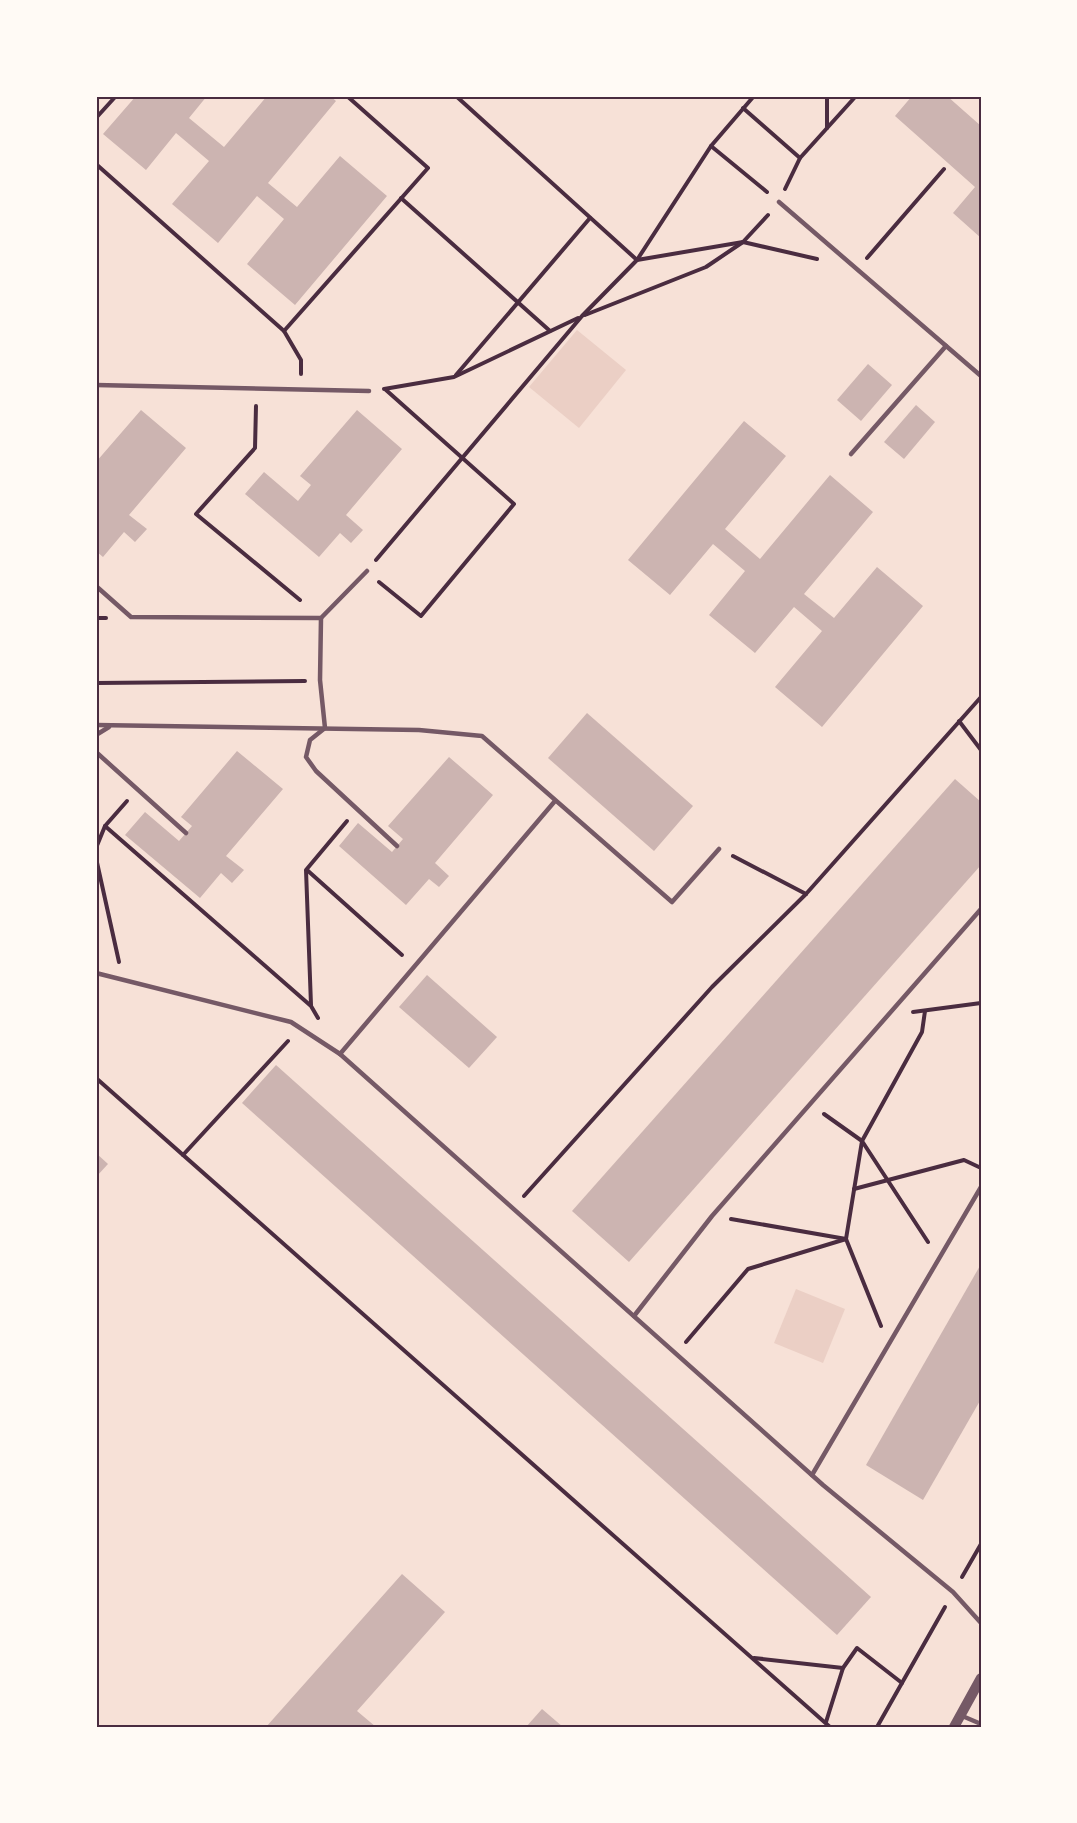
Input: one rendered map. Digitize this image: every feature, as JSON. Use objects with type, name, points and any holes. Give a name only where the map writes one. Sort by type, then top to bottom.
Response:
[{"type":"street","points":[[954,1727],[981,1678]]},
{"type":"lane","points":[[779,202],[981,376]]},
{"type":"lane","points":[[851,454],[946,346]]},
{"type":"lane","points":[[96,385],[369,391]]},
{"type":"lane","points":[[325,728],[320,680],[321,618],[367,571]]},
{"type":"lane","points":[[96,586],[131,617],[321,618]]},
{"type":"lane","points":[[96,726],[418,730],[482,736],[672,902],[719,849]]},
{"type":"lane","points":[[96,735],[111,726]]},
{"type":"lane","points":[[325,728],[310,740],[306,757],[316,771],[397,846]]},
{"type":"lane","points":[[96,752],[186,833]]},
{"type":"lane","points":[[340,1054],[555,801]]},
{"type":"lane","points":[[634,1316],[712,1216],[981,909]]},
{"type":"lane","points":[[96,973],[291,1022],[340,1054],[812,1474],[953,1592],[981,1623]]},
{"type":"lane","points":[[812,1474],[981,1187]]},
{"type":"lane","points":[[960,1715],[981,1724]]},
{"type":"path","points":[[96,118],[116,96]]},
{"type":"path","points":[[284,331],[428,168],[347,96]]},
{"type":"path","points":[[456,96],[637,261]]},
{"type":"path","points":[[384,389],[462,459],[514,504],[421,616],[367,571],[462,459],[582,316],[637,261],[711,146],[754,96]]},
{"type":"path","points":[[827,96],[827,128]]},
{"type":"path","points":[[369,391],[454,377],[582,316],[706,267],[743,242],[779,202],[800,158],[856,96]]},
{"type":"path","points":[[743,108],[800,158]]},
{"type":"path","points":[[711,146],[779,202]]},
{"type":"path","points":[[96,164],[284,331],[301,360],[302,391]]},
{"type":"path","points":[[858,268],[944,169]]},
{"type":"path","points":[[401,198],[550,332]]},
{"type":"path","points":[[454,377],[590,218]]},
{"type":"path","points":[[637,261],[743,242],[823,261]]},
{"type":"path","points":[[256,390],[255,448],[196,514],[321,618]]},
{"type":"path","points":[[96,683],[320,680]]},
{"type":"path","points":[[513,1209],[712,987],[806,894],[981,697]]},
{"type":"path","points":[[959,721],[981,750]]},
{"type":"path","points":[[96,848],[105,826],[137,789]]},
{"type":"path","points":[[311,1006],[306,870],[357,809]]},
{"type":"path","points":[[105,826],[311,1006],[340,1054]]},
{"type":"path","points":[[719,849],[806,894]]},
{"type":"path","points":[[96,858],[123,980]]},
{"type":"path","points":[[306,870],[416,966]]},
{"type":"path","points":[[888,1015],[981,1003]]},
{"type":"path","points":[[888,1345],[846,1239],[862,1141],[922,1032],[925,1011]]},
{"type":"path","points":[[183,1155],[300,1028]]},
{"type":"path","points":[[96,1078],[830,1727]]},
{"type":"path","points":[[810,1104],[862,1141],[939,1259]]},
{"type":"path","points":[[854,1189],[964,1160],[981,1168]]},
{"type":"path","points":[[712,1216],[846,1239]]},
{"type":"path","points":[[676,1354],[748,1269],[846,1239]]},
{"type":"path","points":[[877,1727],[981,1544]]},
{"type":"path","points":[[826,1722],[843,1668],[857,1648],[902,1683]]},
{"type":"path","points":[[753,1658],[843,1668]]},
{"type":"shaded area","points":[[577,330],[626,370],[579,428],[529,387]]},
{"type":"shaded area","points":[[796,1289],[845,1309],[823,1363],[774,1343]]},
{"type":"building","points":[[136,96],[207,96],[189,118],[224,147],[267,96],[330,96],[336,101],[268,183],[297,207],[340,156],[387,196],[295,305],[247,264],[284,219],[257,196],[218,243],[172,204],[209,161],[176,133],[146,170],[103,134]]},
{"type":"building","points":[[912,96],[947,96],[981,126],[981,238],[953,213],[975,187],[895,116]]},
{"type":"building","points":[[868,364],[892,385],[861,421],[837,400]]},
{"type":"building","points":[[916,405],[935,422],[904,459],[884,442]]},
{"type":"building","points":[[141,410],[186,448],[129,515],[147,529],[135,542],[124,532],[103,557],[96,551],[96,462]]},
{"type":"building","points":[[357,410],[402,449],[346,515],[363,530],[351,543],[340,533],[319,557],[245,494],[264,472],[298,501],[311,485],[300,476]]},
{"type":"building","points":[[744,421],[786,456],[725,529],[760,559],[830,475],[873,512],[804,594],[834,618],[877,567],[923,606],[822,727],[775,687],[822,631],[794,607],[755,653],[709,615],[745,571],[713,544],[670,595],[628,560]]},
{"type":"building","points":[[587,713],[693,806],[654,851],[548,758]]},
{"type":"building","points":[[237,751],[283,789],[226,856],[244,870],[232,883],[221,873],[200,898],[125,835],[145,812],[179,841],[192,826],[181,817]]},
{"type":"building","points":[[449,757],[493,795],[435,863],[449,876],[439,887],[429,879],[406,905],[339,846],[358,823],[392,852],[403,839],[388,826]]},
{"type":"building","points":[[955,779],[981,802],[981,865],[629,1262],[572,1211]]},
{"type":"building","points":[[427,975],[497,1037],[469,1068],[399,1007]]},
{"type":"building","points":[[276,1065],[871,1597],[837,1635],[242,1103]]},
{"type":"building","points":[[96,1153],[108,1164],[96,1177]]},
{"type":"building","points":[[981,1264],[981,1399],[923,1500],[866,1465]]},
{"type":"building","points":[[402,1574],[445,1612],[357,1711],[376,1727],[266,1727]]},
{"type":"building","points":[[542,1709],[563,1727],[526,1727]]}]
